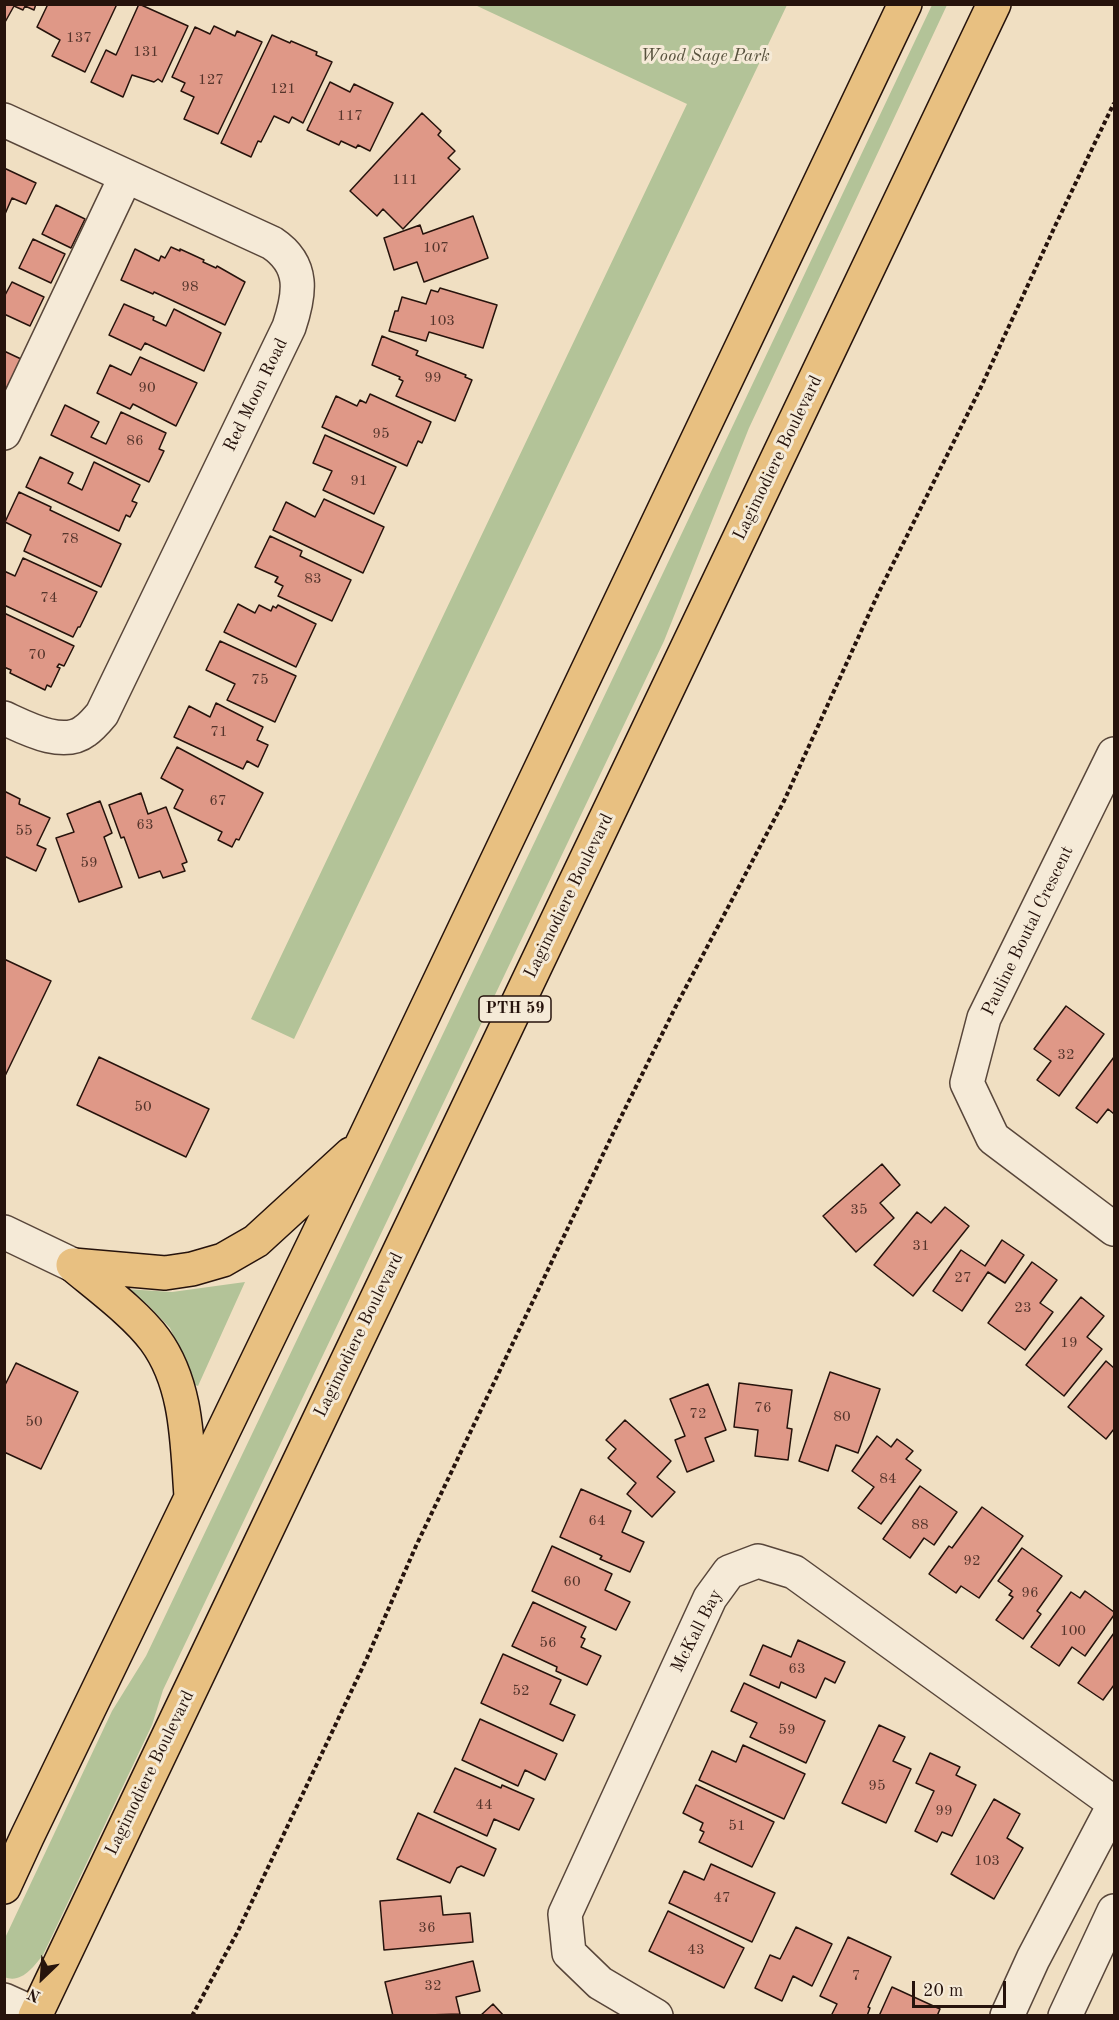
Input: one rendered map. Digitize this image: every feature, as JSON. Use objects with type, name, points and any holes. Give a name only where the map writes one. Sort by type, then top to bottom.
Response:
[{"type":"main road","points":[[4,1887],[16,1842],[191,1496],[363,1142],[905,4]]},
{"type":"main road","name":"Lagimodiere Boulevard","points":[[35,2015],[994,4]]},
{"type":"main road","points":[[73,1265],[165,1273],[192,1269],[223,1260],[256,1240],[363,1142]]},
{"type":"main road","points":[[73,1265],[143,1326],[156,1341],[167,1361],[184,1414],[191,1496]]},
{"type":"street","name":"Red Moon Road","points":[[4,120],[272,243],[284,251],[296,272],[298,290],[297,304],[289,327],[102,714],[84,733],[63,738],[37,733],[4,718]]},
{"type":"street","points":[[4,433],[126,176]]},
{"type":"street","name":"Pauline Boutal Crescent","points":[[1112,764],[984,1018],[967,1083],[993,1138],[1114,1229]]},
{"type":"street","points":[[4,1232],[73,1265]]},
{"type":"street","name":"McKall Bay","points":[[656,2016],[600,1983],[569,1953],[565,1914],[710,1598],[729,1572],[758,1561],[794,1572],[1114,1804]]},
{"type":"street","points":[[1006,2016],[1033,1959],[1114,1804]]},
{"type":"street","points":[[1065,2016],[1114,1911]]},
{"type":"street","points":[[4,2000],[35,2015]]},
{"type":"path","points":[[192,2016],[238,1931],[367,1658],[436,1504],[623,1112],[784,801],[878,594],[981,387],[1114,103]]},
{"type":"green space","name":"Wood Sage Park","points":[[475,5],[787,5],[294,1039],[251,1019],[687,104]]},
{"type":"green space","points":[[932,5],[947,5],[749,428],[664,641],[163,1690],[152,1725],[43,1955],[22,1976],[10,1979],[4,1977],[5,1938],[112,1711],[146,1656]]},
{"type":"green space","points":[[245,1282],[198,1386],[195,1385],[170,1328],[147,1304],[125,1289],[172,1292]]},
{"type":"building","points":[[4,4],[36,4],[34,10],[25,6],[23,10],[14,6],[4,24]]},
{"type":"building","points":[[48,4],[117,4],[85,72],[52,56],[60,40],[37,27]]},
{"type":"building","points":[[139,4],[188,26],[162,82],[158,79],[154,82],[132,75],[123,97],[91,82],[106,50],[116,55]]},
{"type":"building","points":[[214,26],[235,36],[237,31],[262,42],[218,134],[184,119],[194,97],[181,91],[185,83],[172,77],[195,27],[210,34]]},
{"type":"building","points":[[272,35],[317,52],[316,55],[332,62],[303,123],[292,117],[289,123],[274,116],[251,157],[221,143]]},
{"type":"building","points":[[330,82],[350,92],[354,84],[393,103],[370,151],[341,141],[339,145],[307,130]]},
{"type":"building","points":[[422,113],[441,131],[438,135],[455,151],[448,158],[460,169],[403,229],[383,209],[377,216],[350,191]]},
{"type":"building","points":[[4,168],[36,183],[26,204],[12,198],[5,214]]},
{"type":"building","points":[[56,205],[85,219],[71,248],[42,234]]},
{"type":"building","points":[[473,216],[488,258],[424,282],[417,262],[394,270],[384,238],[420,225],[423,234]]},
{"type":"building","points":[[33,239],[65,254],[51,283],[19,268]]},
{"type":"building","points":[[171,247],[204,260],[203,262],[216,268],[217,266],[245,282],[225,325],[154,292],[153,294],[121,280],[135,249],[159,261],[161,256],[165,258]]},
{"type":"building","points":[[12,282],[44,297],[30,326],[4,314],[4,297]]},
{"type":"building","points":[[440,288],[497,305],[483,348],[429,332],[426,341],[389,331],[402,297],[426,304],[431,290],[438,292]]},
{"type":"building","points":[[124,304],[154,317],[153,320],[166,326],[174,309],[221,333],[204,371],[145,343],[141,350],[109,335]]},
{"type":"building","points":[[382,336],[418,351],[416,355],[466,375],[465,377],[472,380],[455,421],[396,396],[403,381],[399,379],[400,377],[372,365]]},
{"type":"building","points":[[4,351],[21,359],[7,388],[4,387]]},
{"type":"building","points":[[140,357],[197,383],[176,426],[133,404],[130,409],[97,393],[110,365],[131,375]]},
{"type":"building","points":[[370,394],[431,422],[422,443],[418,441],[407,466],[322,427],[336,396],[357,406],[360,400],[366,403]]},
{"type":"building","points":[[65,405],[99,422],[91,437],[106,444],[121,412],[166,433],[159,449],[164,451],[149,482],[51,435]]},
{"type":"building","points":[[325,435],[396,467],[374,514],[323,490],[332,471],[313,463]]},
{"type":"building","points":[[40,457],[73,473],[68,483],[82,490],[94,462],[140,485],[132,501],[137,503],[130,517],[126,515],[119,531],[26,487]]},
{"type":"building","points":[[19,492],[51,507],[50,510],[121,544],[101,587],[24,551],[31,535],[5,522]]},
{"type":"building","points":[[324,499],[384,527],[363,573],[273,530],[286,502],[315,517]]},
{"type":"building","points":[[270,536],[302,551],[300,556],[351,580],[332,621],[278,596],[283,586],[275,582],[278,577],[255,567]]},
{"type":"building","points":[[23,558],[97,592],[73,637],[4,605],[4,571],[15,576]]},
{"type":"building","points":[[238,604],[255,613],[259,605],[271,611],[273,606],[276,608],[278,605],[316,624],[296,667],[224,632]]},
{"type":"building","points":[[4,613],[74,646],[64,666],[59,664],[57,667],[60,668],[51,687],[47,685],[45,690],[10,673],[11,670],[4,667]]},
{"type":"building","points":[[220,641],[296,676],[275,722],[227,700],[235,684],[206,670]]},
{"type":"building","points":[[216,703],[263,727],[257,740],[268,745],[258,767],[247,761],[243,769],[174,737],[189,706],[210,717]]},
{"type":"building","points":[[177,747],[263,793],[239,840],[236,839],[232,847],[218,840],[222,832],[174,808],[183,790],[161,778]]},
{"type":"building","points":[[4,791],[20,799],[19,804],[50,818],[37,845],[46,849],[36,871],[4,856]]},
{"type":"building","points":[[141,793],[148,814],[166,807],[187,862],[182,864],[185,871],[163,878],[160,871],[139,878],[109,805]]},
{"type":"building","points":[[100,801],[112,833],[104,837],[122,887],[79,902],[56,838],[74,832],[67,814]]},
{"type":"building","points":[[4,959],[51,981],[4,1078]]},
{"type":"building","points":[[1066,1006],[1104,1034],[1059,1096],[1037,1080],[1051,1061],[1034,1049]]},
{"type":"building","points":[[99,1057],[209,1109],[186,1157],[77,1105]]},
{"type":"building","points":[[1114,1057],[1114,1114],[1108,1109],[1097,1123],[1076,1108]]},
{"type":"building","points":[[882,1164],[900,1185],[880,1203],[894,1218],[856,1252],[823,1216]]},
{"type":"building","points":[[945,1207],[969,1226],[913,1296],[874,1265],[917,1212],[931,1223]]},
{"type":"building","points":[[1002,1240],[1024,1255],[1005,1283],[988,1272],[962,1311],[933,1291],[961,1250],[985,1266]]},
{"type":"building","points":[[1032,1262],[1057,1280],[1040,1303],[1053,1312],[1025,1350],[988,1323]]},
{"type":"building","points":[[1081,1297],[1104,1316],[1087,1337],[1102,1349],[1064,1396],[1026,1365]]},
{"type":"building","points":[[1106,1361],[1114,1368],[1114,1429],[1106,1439],[1068,1407]]},
{"type":"building","points":[[16,1363],[78,1392],[41,1469],[4,1452],[4,1387]]},
{"type":"building","points":[[830,1372],[880,1389],[858,1453],[836,1445],[828,1471],[799,1461]]},
{"type":"building","points":[[739,1383],[792,1390],[787,1428],[792,1429],[788,1460],[755,1456],[758,1430],[734,1427]]},
{"type":"building","points":[[708,1384],[726,1430],[705,1438],[714,1461],[687,1472],[675,1440],[685,1436],[670,1399]]},
{"type":"building","points":[[625,1420],[671,1461],[657,1477],[675,1492],[652,1517],[627,1494],[636,1483],[608,1458],[616,1449],[606,1440]]},
{"type":"building","points":[[877,1436],[891,1447],[897,1439],[913,1451],[906,1459],[921,1470],[881,1524],[858,1508],[874,1487],[852,1471]]},
{"type":"building","points":[[920,1486],[957,1512],[934,1545],[924,1538],[910,1558],[883,1539]]},
{"type":"building","points":[[581,1489],[631,1511],[622,1532],[644,1542],[630,1572],[560,1537]]},
{"type":"building","points":[[982,1507],[1023,1536],[979,1598],[961,1586],[956,1593],[929,1574],[949,1546],[952,1548]]},
{"type":"building","points":[[552,1546],[612,1574],[605,1590],[630,1602],[616,1630],[532,1591]]},
{"type":"building","points":[[1022,1548],[1062,1576],[1037,1611],[1041,1614],[1023,1639],[996,1620],[1013,1597],[1009,1595],[1012,1591],[998,1581]]},
{"type":"building","points":[[1085,1591],[1114,1612],[1114,1615],[1085,1656],[1072,1647],[1059,1666],[1031,1647],[1071,1592],[1080,1598]]},
{"type":"building","points":[[533,1602],[586,1627],[581,1637],[585,1639],[581,1647],[601,1656],[587,1685],[556,1671],[557,1667],[512,1646]]},
{"type":"building","points":[[1114,1633],[1114,1685],[1103,1700],[1078,1683]]},
{"type":"building","points":[[798,1640],[845,1662],[835,1683],[825,1678],[816,1698],[781,1682],[779,1688],[750,1675],[763,1645],[791,1657]]},
{"type":"building","points":[[503,1654],[561,1680],[550,1704],[575,1715],[563,1741],[481,1703]]},
{"type":"building","points":[[744,1683],[825,1721],[806,1763],[750,1737],[757,1723],[731,1711]]},
{"type":"building","points":[[480,1719],[557,1754],[545,1780],[525,1770],[518,1786],[462,1760]]},
{"type":"building","points":[[879,1725],[905,1737],[893,1761],[911,1769],[886,1823],[842,1803]]},
{"type":"building","points":[[743,1745],[805,1774],[784,1819],[699,1780],[712,1751],[736,1762]]},
{"type":"building","points":[[930,1753],[960,1767],[956,1775],[976,1785],[952,1836],[942,1832],[937,1842],[915,1831],[934,1791],[916,1783]]},
{"type":"building","points":[[455,1768],[501,1788],[502,1785],[534,1799],[519,1830],[494,1819],[487,1836],[434,1812]]},
{"type":"building","points":[[696,1785],[774,1822],[752,1867],[699,1842],[704,1832],[700,1830],[703,1823],[683,1813]]},
{"type":"building","points":[[994,1799],[1020,1814],[1007,1838],[1023,1848],[994,1899],[951,1874]]},
{"type":"building","points":[[418,1813],[496,1849],[484,1876],[461,1866],[457,1868],[450,1883],[397,1859]]},
{"type":"building","points":[[711,1864],[775,1893],[752,1942],[669,1903],[684,1871],[704,1880]]},
{"type":"building","points":[[441,1896],[443,1915],[470,1913],[473,1942],[384,1950],[380,1901]]},
{"type":"building","points":[[668,1911],[744,1948],[724,1988],[649,1951]]},
{"type":"building","points":[[796,1927],[832,1944],[812,1986],[793,1976],[782,2001],[755,1988],[770,1955],[780,1959]]},
{"type":"building","points":[[848,1937],[891,1957],[868,2007],[870,2008],[867,2016],[831,2016],[837,2004],[820,1996]]},
{"type":"building","points":[[473,1961],[480,1991],[456,1997],[460,2014],[393,2016],[385,1982]]},
{"type":"building","points":[[892,1987],[940,2009],[937,2016],[879,2016]]},
{"type":"building","points":[[493,2004],[504,2016],[480,2016]]}]
